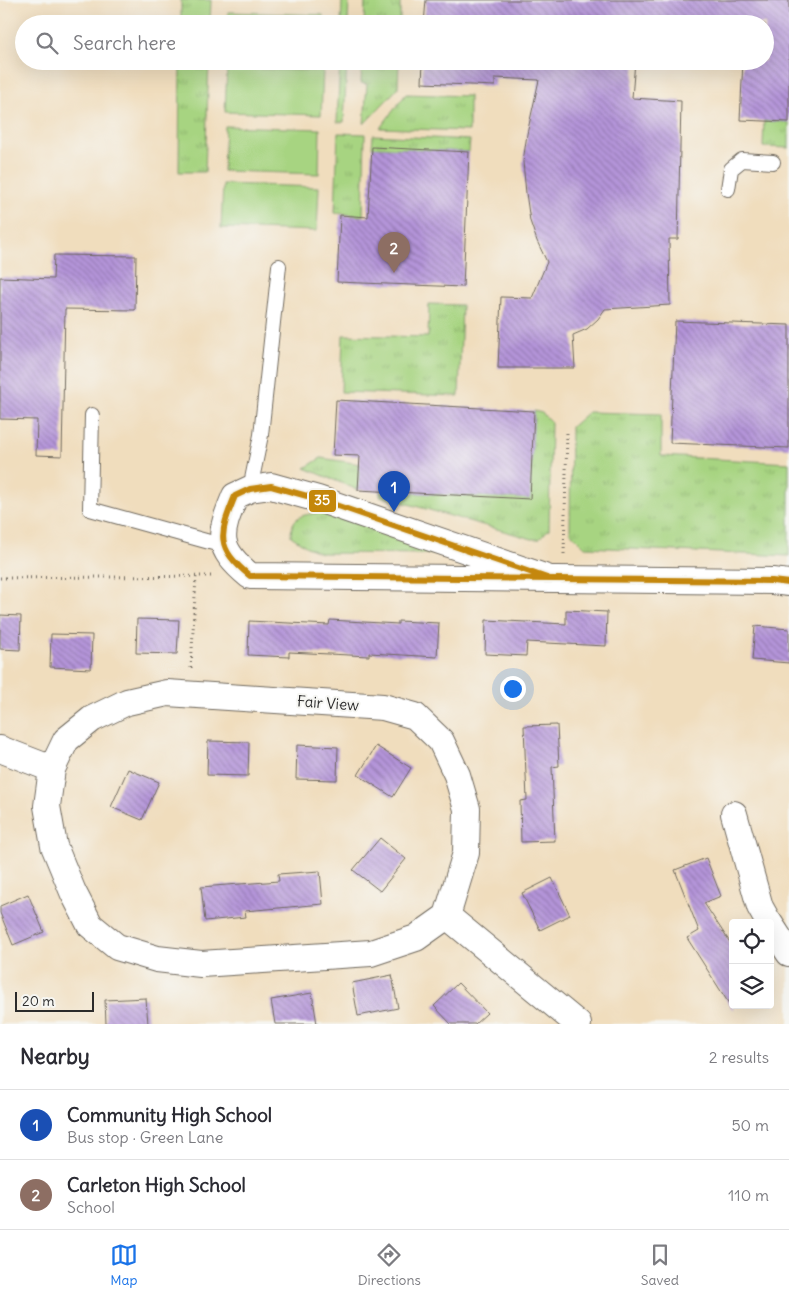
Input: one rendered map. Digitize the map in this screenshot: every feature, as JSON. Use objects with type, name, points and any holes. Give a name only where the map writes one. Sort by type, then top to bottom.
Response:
[{"type":"street","points":[[557,579],[318,499],[271,486],[250,489],[235,496],[223,524],[224,546],[234,562],[250,576],[557,579],[772,581],[789,584]]},
{"type":"street","name":"Fair View","points":[[167,693],[187,694],[383,707],[415,716],[441,741],[458,775],[467,809],[466,854],[447,916],[416,938],[371,953],[201,964],[157,959],[117,946],[90,926],[73,892],[54,846],[47,806],[52,769],[66,740],[92,719],[127,702],[167,693]]},
{"type":"street","points":[[0,749],[52,769]]},
{"type":"street","points":[[734,814],[760,907],[768,919]]},
{"type":"street","points":[[447,916],[578,1024]]},
{"type":"street","points":[[774,929],[789,952]]},
{"type":"lane","points":[[728,189],[731,169],[742,160],[773,162]]},
{"type":"lane","points":[[250,489],[261,435],[279,266]]},
{"type":"lane","points":[[92,415],[90,509],[224,546]]},
{"type":"path","points":[[557,579],[567,432]]},
{"type":"path","points":[[187,694],[190,679],[196,576]]},
{"type":"path","points":[[0,578],[250,576]]},
{"type":"green space","points":[[181,0],[211,0],[210,15],[181,15]]},
{"type":"green space","points":[[342,0],[349,0],[348,15],[341,15]]},
{"type":"green space","points":[[365,0],[400,0],[400,15],[364,15]]},
{"type":"green space","points":[[228,12],[323,15],[228,15]]},
{"type":"green space","points":[[180,70],[209,70],[205,172],[179,172]]},
{"type":"green space","points":[[227,70],[323,71],[321,115],[225,112]]},
{"type":"green space","points":[[340,70],[347,70],[344,122],[337,122]]},
{"type":"green space","points":[[362,70],[399,70],[398,88],[364,124],[367,84],[361,83]]},
{"type":"green space","points":[[406,94],[469,96],[469,131],[380,128]]},
{"type":"green space","points":[[764,121],[789,122],[789,148],[763,147]]},
{"type":"green space","points":[[225,126],[320,129],[319,174],[223,171]]},
{"type":"green space","points":[[338,133],[365,134],[363,216],[335,213]]},
{"type":"green space","points":[[373,135],[470,140],[469,152],[372,147]]},
{"type":"green space","points":[[223,184],[319,187],[317,231],[221,228]]},
{"type":"green space","points":[[429,304],[462,305],[459,396],[341,392],[343,335],[428,337]]},
{"type":"green space","points":[[534,411],[542,413],[551,422],[549,529],[539,539],[532,539],[380,496],[380,491],[529,499]]},
{"type":"green space","points":[[588,412],[661,414],[661,456],[789,463],[789,556],[585,547],[570,532],[571,427]]},
{"type":"green space","points":[[321,458],[360,464],[358,490],[305,468]]},
{"type":"green space","points":[[324,512],[447,551],[432,554],[321,553],[307,547],[291,536],[294,523],[301,516]]},
{"type":"building","points":[[426,0],[789,0],[789,122],[740,120],[743,70],[774,70],[774,15],[425,15]]},
{"type":"building","points":[[423,70],[634,70],[632,98],[681,101],[678,239],[669,239],[670,305],[605,309],[587,329],[573,335],[575,368],[498,368],[501,297],[532,298],[547,262],[530,221],[523,162],[539,80],[495,78],[495,86],[422,83]]},
{"type":"building","points":[[372,147],[469,152],[463,287],[337,282],[340,215],[368,217]]},
{"type":"building","points":[[54,255],[136,256],[135,310],[65,309],[62,456],[36,455],[37,420],[0,419],[0,277],[53,279]]},
{"type":"building","points":[[675,321],[789,325],[789,448],[670,443]]},
{"type":"building","points":[[336,400],[534,411],[530,499],[358,490],[360,456],[333,455]]},
{"type":"building","points":[[566,610],[607,612],[606,646],[527,642],[526,656],[485,654],[486,620],[566,624]]},
{"type":"building","points":[[0,615],[21,616],[20,650],[0,649]]},
{"type":"building","points":[[137,619],[179,620],[177,654],[136,653]]},
{"type":"building","points":[[330,620],[398,624],[398,621],[439,623],[437,657],[369,653],[369,656],[289,652],[289,657],[248,655],[249,621],[329,625]]},
{"type":"building","points":[[755,626],[789,629],[789,663],[752,660]]},
{"type":"building","points":[[51,634],[92,635],[91,669],[50,667]]},
{"type":"building","points":[[557,725],[559,766],[552,767],[555,841],[521,842],[520,801],[527,800],[524,726]]},
{"type":"building","points":[[208,741],[249,742],[248,776],[207,775]]},
{"type":"building","points":[[297,745],[338,747],[337,780],[296,779]]},
{"type":"building","points":[[376,746],[411,768],[393,797],[358,775]]},
{"type":"building","points":[[128,769],[159,782],[142,820],[111,807]]},
{"type":"building","points":[[380,838],[406,859],[380,891],[353,870]]},
{"type":"building","points":[[706,858],[721,896],[704,903],[729,941],[729,1004],[687,938],[699,931],[675,870]]},
{"type":"building","points":[[320,871],[323,904],[245,911],[246,917],[205,921],[201,887],[279,881],[278,874]]},
{"type":"building","points":[[552,878],[570,915],[540,930],[522,893]]},
{"type":"building","points":[[28,894],[44,932],[13,945],[0,913],[0,906]]},
{"type":"building","points":[[392,975],[398,1008],[358,1016],[352,983]]},
{"type":"building","points":[[458,983],[487,1013],[475,1024],[451,1024],[434,1006]]},
{"type":"building","points":[[312,993],[317,1024],[275,1024],[271,1000]]},
{"type":"building","points":[[146,998],[148,1024],[106,1024],[105,1000]]},
{"type":"transit line","name":"35","points":[[550,579],[318,499],[271,486],[250,489],[235,496],[223,531],[223,540],[231,557],[250,576],[772,581],[789,583]]},
{"type":"place","name":"Carleton High School","points":[[394,273]]},
{"type":"place","name":"Community High School","points":[[394,512]]}]
